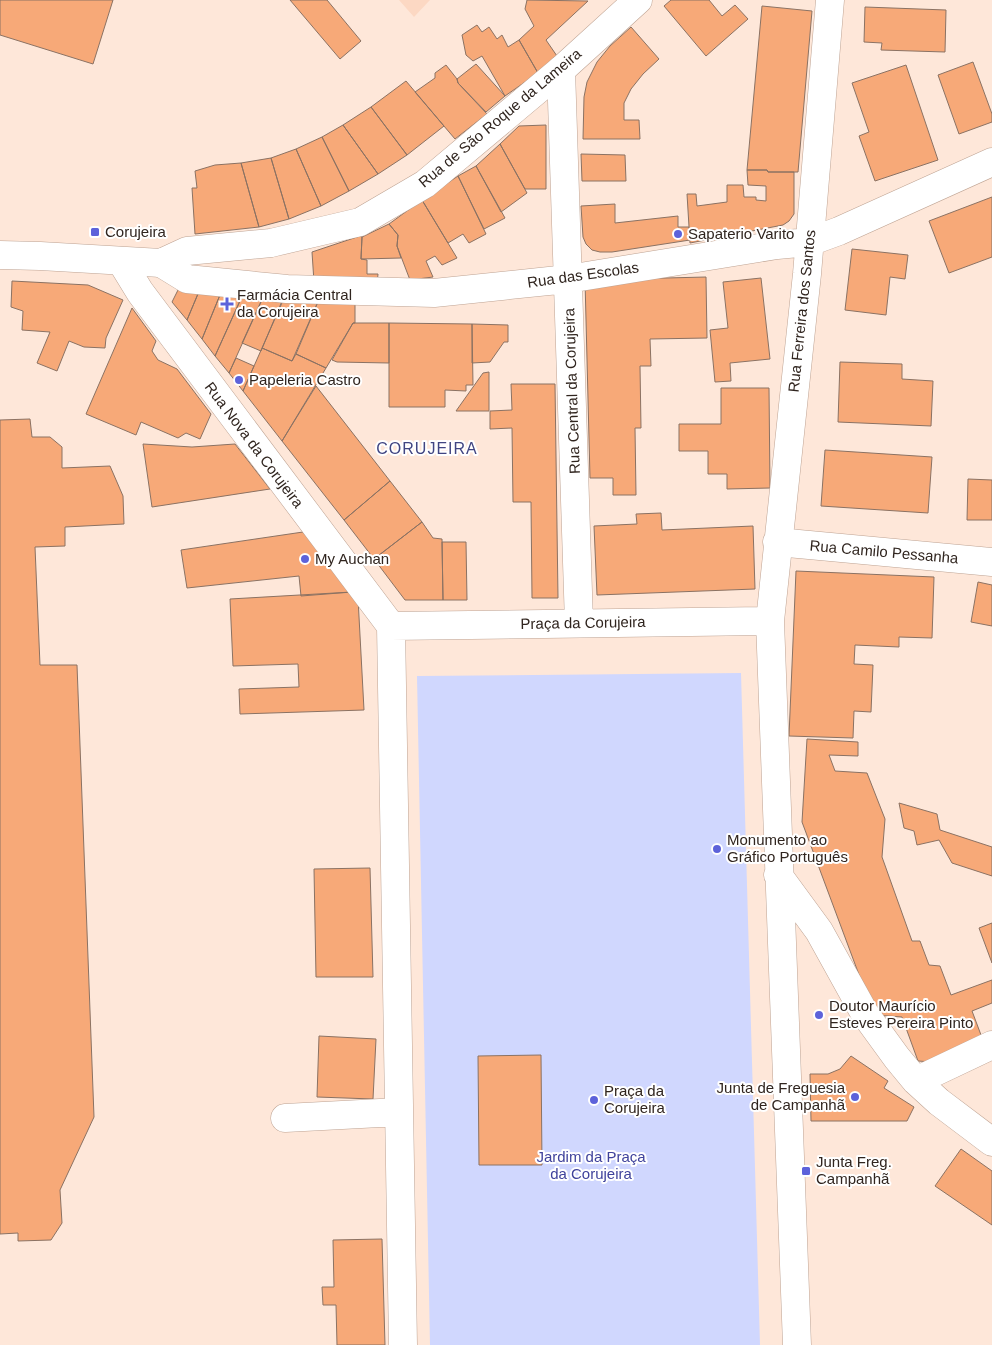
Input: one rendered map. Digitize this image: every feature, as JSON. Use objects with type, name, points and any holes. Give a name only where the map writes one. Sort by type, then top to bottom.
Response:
[{"type":"street","name":"Rua de São Roque da Lameira","points":[[0,255],[160,263],[187,251],[271,244],[360,222],[425,184],[561,70],[638,0]]},
{"type":"street","name":"Rua Ferreira dos Santos","points":[[770,621],[809,242],[830,0]]},
{"type":"street","name":"Rua Central da Corujeira","points":[[561,70],[579,622]]},
{"type":"street","name":"Rua das Escolas","points":[[160,263],[188,279],[287,290],[434,293],[568,279],[777,245],[809,242],[839,231],[992,162]]},
{"type":"street","name":"Rua Nova da Corujeira","points":[[122,261],[140,292],[391,626]]},
{"type":"street","name":"Rua Camilo Pessanha","points":[[777,542],[992,562]]},
{"type":"street","name":"Praça da Corujeira","points":[[391,626],[579,622],[770,621]]},
{"type":"street","points":[[770,621],[778,876],[797,1345]]},
{"type":"street","points":[[391,626],[403,1345]]},
{"type":"street","points":[[778,876],[819,930],[865,1014],[880,1037],[916,1081],[939,1102],[992,1142]]},
{"type":"street","points":[[916,1081],[992,1045]]},
{"type":"street","points":[[285,1118],[400,1112]]},
{"type":"shaded area","points":[[399,0],[430,0],[414,17]]},
{"type":"green space","name":"Jardim da Praça da Corujeira","points":[[741,673],[760,1345],[430,1345],[417,676]]},
{"type":"building","points":[[0,0],[113,0],[93,64],[0,35]]},
{"type":"building","points":[[290,0],[327,0],[361,41],[340,59]]},
{"type":"building","points":[[527,0],[588,1],[546,40],[557,56],[538,73],[519,40],[534,26],[525,9]]},
{"type":"building","points":[[671,0],[709,0],[722,16],[735,5],[748,19],[706,56],[664,6]]},
{"type":"building","points":[[762,6],[812,11],[798,172],[747,170]]},
{"type":"building","points":[[865,7],[946,10],[945,52],[881,50],[882,43],[864,42]]},
{"type":"building","points":[[477,25],[482,32],[489,27],[497,39],[502,35],[508,47],[519,40],[538,73],[505,96],[482,56],[473,61],[466,55],[462,35]]},
{"type":"building","points":[[631,27],[659,59],[631,89],[624,103],[624,120],[639,120],[640,139],[583,139],[584,97],[587,82],[597,62],[610,46]]},
{"type":"building","points":[[973,62],[992,114],[992,122],[959,134],[938,75]]},
{"type":"building","points":[[476,64],[505,96],[486,112],[458,83],[457,79]]},
{"type":"building","points":[[446,65],[458,83],[487,114],[455,139],[415,92],[435,78],[435,73]]},
{"type":"building","points":[[906,65],[938,160],[875,181],[859,136],[869,132],[852,83]]},
{"type":"building","points":[[406,81],[444,126],[407,155],[371,107]]},
{"type":"building","points":[[371,107],[407,155],[378,174],[343,125]]},
{"type":"building","points":[[343,125],[378,174],[349,191],[322,137]]},
{"type":"building","points":[[546,125],[546,189],[525,189],[500,144],[519,126]]},
{"type":"building","points":[[322,137],[349,191],[321,206],[296,149]]},
{"type":"building","points":[[500,144],[527,193],[501,212],[476,166]]},
{"type":"building","points":[[296,149],[321,206],[289,219],[271,158]]},
{"type":"building","points":[[581,154],[625,155],[626,181],[582,181]]},
{"type":"building","points":[[271,158],[289,219],[259,227],[241,163]]},
{"type":"building","points":[[241,163],[259,227],[195,234],[192,188],[197,188],[195,171],[215,165]]},
{"type":"building","points":[[476,166],[505,218],[484,229],[458,176]]},
{"type":"building","points":[[747,170],[794,172],[794,214],[789,221],[783,225],[690,243],[687,194],[696,194],[697,206],[727,202],[727,185],[743,185],[744,197],[756,197],[756,200],[766,201],[766,186],[748,185]]},
{"type":"building","points":[[458,176],[486,234],[469,243],[463,234],[448,243],[422,200]]},
{"type":"building","points":[[992,197],[992,257],[949,273],[929,221]]},
{"type":"building","points":[[422,200],[457,258],[442,265],[435,256],[426,261],[433,277],[410,280],[397,246],[398,235],[389,224]]},
{"type":"building","points":[[615,204],[615,223],[678,216],[678,227],[689,227],[690,240],[612,252],[592,250],[586,244],[583,237],[581,206]]},
{"type":"building","points":[[389,224],[398,235],[397,246],[401,258],[361,259],[362,237]]},
{"type":"building","points":[[360,236],[362,237],[361,259],[367,260],[367,274],[378,274],[377,285],[314,282],[312,252]]},
{"type":"building","points":[[852,249],[908,255],[905,279],[890,277],[886,315],[845,310]]},
{"type":"building","points":[[706,277],[707,338],[650,339],[651,366],[640,366],[641,428],[635,428],[636,495],[613,495],[613,478],[590,478],[585,280]]},
{"type":"building","points":[[761,278],[770,359],[730,363],[731,381],[715,382],[710,330],[728,328],[723,282]]},
{"type":"building","points":[[12,281],[88,285],[123,300],[106,338],[105,348],[84,347],[69,341],[57,371],[37,363],[50,332],[22,330],[23,311],[11,307]]},
{"type":"building","points":[[179,288],[200,289],[187,320],[172,302]]},
{"type":"building","points":[[200,289],[222,290],[202,339],[187,320]]},
{"type":"building","points":[[222,290],[244,292],[215,356],[202,339]]},
{"type":"building","points":[[244,292],[265,293],[229,373],[215,356]]},
{"type":"building","points":[[265,293],[285,294],[261,351],[242,343]]},
{"type":"building","points":[[285,296],[320,297],[292,361],[262,348]]},
{"type":"building","points":[[320,297],[355,299],[355,323],[353,323],[326,368],[296,354]]},
{"type":"building","points":[[132,308],[156,341],[152,351],[158,360],[177,369],[211,414],[200,439],[186,433],[178,438],[141,422],[136,435],[86,414]]},
{"type":"building","points":[[353,323],[389,323],[389,363],[337,362],[332,360]]},
{"type":"building","points":[[389,323],[472,324],[473,385],[466,385],[466,391],[445,390],[445,407],[389,407]]},
{"type":"building","points":[[472,324],[508,325],[508,342],[504,342],[490,362],[472,363]]},
{"type":"building","points":[[262,348],[292,361],[296,354],[326,368],[282,441],[243,391]]},
{"type":"building","points":[[236,358],[254,366],[243,391],[229,373]]},
{"type":"building","points":[[840,362],[902,364],[902,379],[933,381],[931,426],[838,422]]},
{"type":"building","points":[[489,372],[489,411],[456,411],[483,373]]},
{"type":"building","points":[[511,384],[555,384],[558,598],[532,598],[531,502],[513,502],[512,428],[490,429],[490,411],[512,410]]},
{"type":"building","points":[[316,386],[390,481],[344,520],[282,441]]},
{"type":"building","points":[[721,388],[769,388],[770,488],[727,489],[727,474],[708,474],[708,451],[679,451],[679,424],[721,424]]},
{"type":"building","points":[[30,419],[32,437],[50,437],[62,447],[62,468],[110,466],[123,496],[124,524],[65,527],[65,546],[35,547],[40,665],[77,665],[94,1117],[60,1190],[62,1223],[51,1240],[18,1241],[18,1233],[0,1234],[0,420]]},
{"type":"building","points":[[143,444],[192,447],[235,444],[270,489],[152,507]]},
{"type":"building","points":[[825,450],[932,457],[928,513],[821,506]]},
{"type":"building","points":[[968,479],[992,480],[992,520],[967,520]]},
{"type":"building","points":[[390,481],[422,522],[374,559],[344,520]]},
{"type":"building","points":[[661,513],[662,530],[753,526],[755,589],[597,595],[594,526],[637,524],[636,514]]},
{"type":"building","points":[[422,522],[433,538],[442,539],[443,600],[405,600],[374,559]]},
{"type":"building","points":[[303,532],[352,592],[301,596],[299,576],[187,588],[181,550]]},
{"type":"building","points":[[442,542],[466,542],[467,600],[443,600]]},
{"type":"building","points":[[796,571],[934,577],[932,638],[899,637],[899,647],[855,645],[854,664],[873,665],[871,712],[854,711],[853,738],[789,736]]},
{"type":"building","points":[[978,582],[992,585],[992,626],[971,622]]},
{"type":"building","points":[[352,592],[358,598],[364,710],[240,714],[239,689],[299,687],[298,664],[233,666],[230,599]]},
{"type":"building","points":[[807,739],[858,742],[858,756],[829,755],[835,771],[867,773],[885,819],[882,857],[912,941],[920,941],[929,965],[940,966],[951,995],[992,980],[992,1003],[972,1011],[984,1043],[933,1062],[918,1061],[902,1017],[874,1015],[802,822]]},
{"type":"building","points":[[899,803],[937,814],[940,830],[992,847],[992,876],[952,863],[939,840],[917,845],[914,831],[904,828]]},
{"type":"building","points":[[370,868],[373,977],[316,977],[314,869]]},
{"type":"building","points":[[992,923],[992,963],[979,928]]},
{"type":"building","points":[[319,1036],[376,1039],[373,1099],[317,1097]]},
{"type":"building","points":[[541,1055],[542,1165],[479,1165],[478,1056]]},
{"type":"building","name":"Junta de Freguesia de Campanhã","points":[[851,1056],[888,1081],[884,1088],[914,1107],[907,1121],[811,1121],[810,1074],[828,1074],[840,1069]]},
{"type":"building","points":[[961,1149],[992,1171],[992,1225],[935,1186]]},
{"type":"building","points":[[382,1239],[385,1345],[337,1345],[336,1305],[323,1305],[322,1287],[334,1287],[333,1240]]},
{"type":"place","name":"Corujeira","points":[[95,232]]},
{"type":"place","name":"Sapaterio Varito","points":[[678,234]]},
{"type":"place","name":"Farmácia Central da Corujeira","points":[[227,304]]},
{"type":"place","name":"Papeleria Castro","points":[[239,380]]},
{"type":"place","name":"My Auchan","points":[[305,559]]},
{"type":"place","name":"Monumento ao Gráfico Português","points":[[717,849]]},
{"type":"place","name":"Doutor Maurício Esteves Pereira Pinto","points":[[819,1015]]},
{"type":"place","name":"Junta de Freguesia de Campanhã","points":[[855,1097]]},
{"type":"place","name":"Praça da Corujeira","points":[[594,1100]]},
{"type":"place","name":"Junta Freg. Campanhã","points":[[806,1171]]},
{"type":"district","name":"CORUJEIRA","points":[[427,448]]}]
